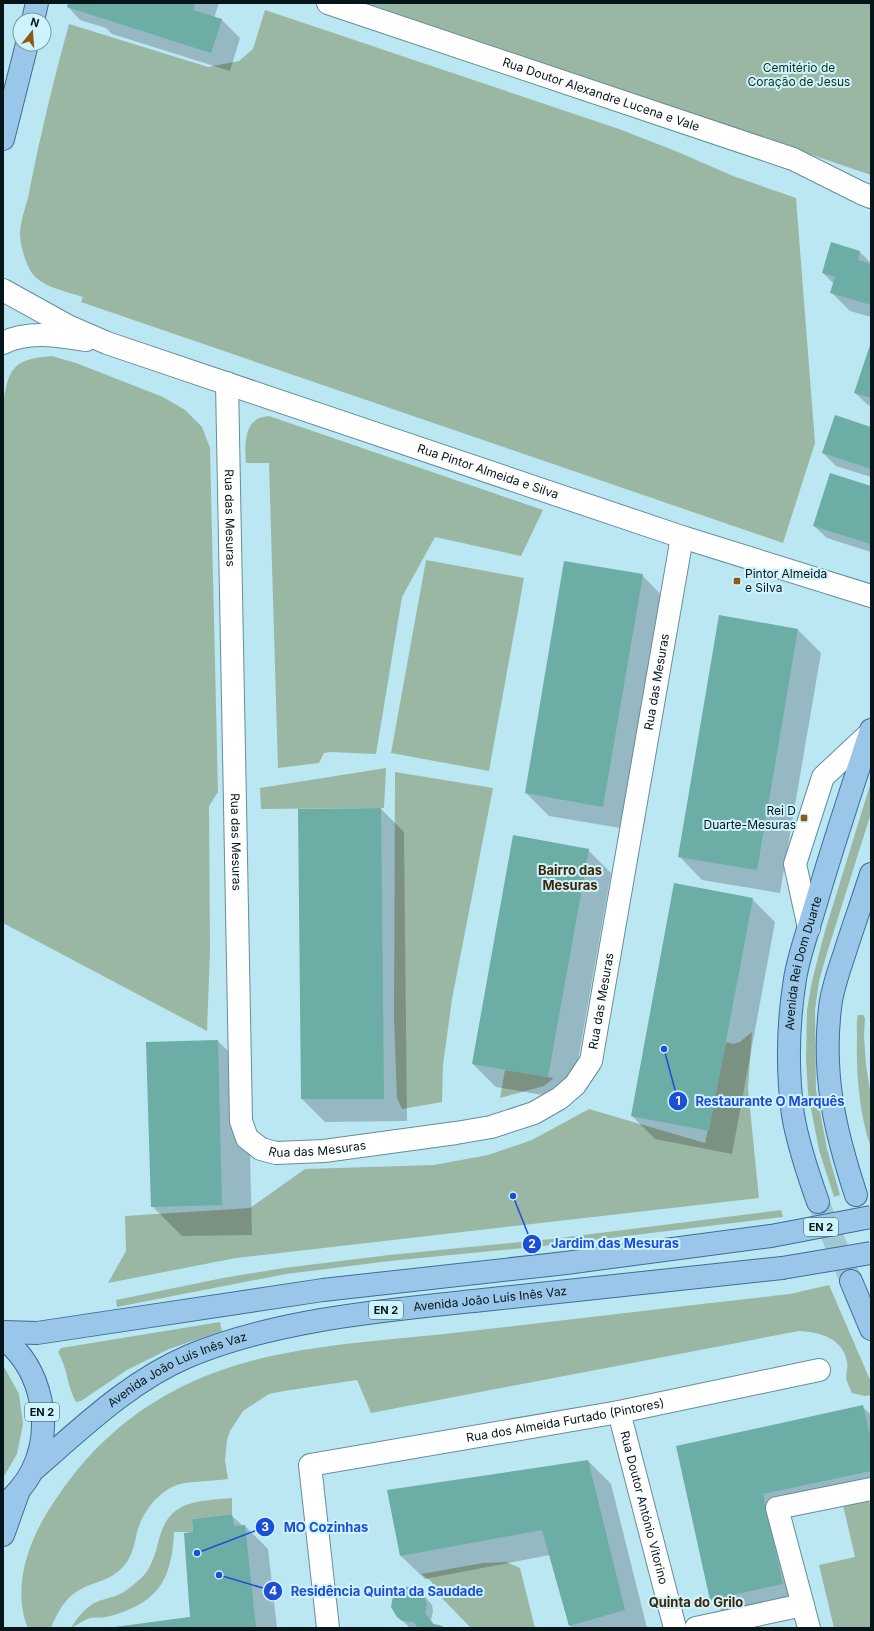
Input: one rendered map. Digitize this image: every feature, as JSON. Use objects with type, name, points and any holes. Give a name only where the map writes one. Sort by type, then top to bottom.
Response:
[{"type":"main road","points":[[3,139],[25,52]]},
{"type":"main road","name":"Avenida Rei Dom Duarte","points":[[818,1202],[803,1159],[793,1115],[789,1039],[792,999],[795,978],[828,861],[871,731]]},
{"type":"main road","points":[[856,1195],[844,1159],[833,1117],[828,1080],[828,1040],[830,1007],[837,975],[871,874]]},
{"type":"main road","name":"EN 2","points":[[3,1332],[37,1333],[323,1290],[566,1264],[771,1236],[871,1217]]},
{"type":"main road","name":"Avenida João Luís Inês Vaz","points":[[32,1472],[88,1420],[130,1389],[188,1356],[257,1334],[305,1323],[395,1309],[782,1268],[871,1252]]},
{"type":"main road","points":[[851,1281],[871,1329]]},
{"type":"main road","name":"EN 2","points":[[3,1338],[18,1352],[32,1373],[40,1397],[43,1423],[40,1448],[32,1472],[10,1500]]},
{"type":"main road","points":[[3,1535],[10,1500]]},
{"type":"street","name":"Rua Doutor Alexandre Lucena e Vale","points":[[328,3],[793,159],[861,194],[871,197]]},
{"type":"street","name":"Rua Pintor Almeida e Silva","points":[[3,290],[68,326],[107,343],[682,538],[871,596]]},
{"type":"street","points":[[3,329],[27,331],[53,336]]},
{"type":"street","name":"Rua Pintor Almeida e Silva","points":[[3,343],[22,335],[53,336],[107,343]]},
{"type":"street","name":"Rua das Mesuras","points":[[227,383],[241,1121],[247,1138],[260,1149],[276,1153],[324,1151],[492,1127],[534,1112],[560,1098],[575,1085],[591,1061],[682,538]]},
{"type":"street","points":[[809,928],[795,864],[823,777],[871,731]]},
{"type":"street","name":"Rua dos Almeida Furtado (Pintores)","points":[[328,1628],[310,1465],[619,1412],[819,1370]]},
{"type":"street","name":"Rua Doutor António Vitorino","points":[[619,1412],[675,1628]]},
{"type":"street","points":[[809,1628],[777,1508],[871,1489]]},
{"type":"street","points":[[696,1628],[803,1605]]},
{"type":"green space","name":"Cemitério de Coração de Jesus","points":[[365,3],[871,3],[871,175]]},
{"type":"green space","points":[[265,10],[619,129],[678,152],[733,176],[796,198],[815,443],[783,543],[81,302],[83,297],[54,288],[40,281],[34,276],[28,266],[23,251],[20,232],[48,105],[69,24],[208,67],[239,61],[253,49]]},
{"type":"green space","points":[[52,356],[76,363],[163,397],[185,410],[202,427],[210,448],[218,792],[209,806],[210,951],[207,1031],[3,923],[3,406],[7,383],[10,374],[15,368],[21,363],[29,360],[39,357]]},
{"type":"green space","points":[[269,416],[543,510],[521,556],[435,537],[402,597],[376,754],[330,752],[324,753],[319,763],[278,768],[269,463],[246,463],[245,452],[246,439],[250,427],[259,418]]},
{"type":"green space","points":[[426,560],[524,578],[489,771],[391,753]]},
{"type":"green space","points":[[386,768],[384,808],[261,809],[260,788]]},
{"type":"green space","points":[[395,772],[493,788],[452,999],[443,1065],[442,1102],[402,1109],[397,1098],[394,1019]]},
{"type":"green space","points":[[871,782],[871,813],[819,981],[815,1010],[816,1090],[827,1149],[840,1195],[834,1197],[819,1150],[808,1093],[806,1060],[807,1010],[812,981],[825,931]]},
{"type":"green space","points":[[858,1015],[863,1015],[865,1018],[864,1036],[866,1065],[871,1096],[871,1148],[859,1093],[857,1051]]},
{"type":"green space","points":[[752,1032],[748,1089],[759,1198],[236,1258],[108,1283],[126,1251],[125,1216],[250,1208],[305,1169],[434,1165],[488,1155],[532,1140],[589,1109],[705,1143],[726,1042],[733,1044],[740,1042]]},
{"type":"green space","points":[[505,1070],[554,1078],[544,1086],[500,1098]]},
{"type":"green space","points":[[781,1210],[783,1217],[553,1245],[390,1261],[286,1274],[117,1307],[116,1300],[223,1278],[284,1268],[389,1255],[552,1239]]},
{"type":"green space","points":[[829,1285],[871,1382],[871,1395],[865,1396],[852,1393],[846,1378],[847,1364],[845,1354],[836,1342],[822,1335],[799,1331],[371,1413],[357,1380],[269,1394],[243,1411],[230,1431],[227,1440],[225,1460],[228,1479],[180,1484],[172,1487],[158,1497],[147,1509],[143,1517],[137,1532],[132,1553],[124,1566],[117,1573],[102,1581],[82,1588],[70,1597],[61,1607],[51,1628],[28,1628],[23,1613],[21,1597],[25,1564],[36,1533],[65,1486],[94,1451],[127,1421],[164,1396],[215,1372],[246,1362],[278,1355],[345,1344],[790,1294]]},
{"type":"green space","points":[[220,1322],[222,1331],[169,1349],[127,1370],[81,1401],[76,1402],[64,1365],[58,1352],[61,1348]]},
{"type":"green space","points":[[3,1365],[19,1394],[23,1424],[17,1454],[3,1478]]},
{"type":"green space","points":[[232,1498],[232,1514],[192,1519],[193,1532],[174,1532],[173,1550],[165,1578],[158,1589],[149,1598],[137,1606],[123,1612],[106,1617],[90,1618],[71,1628],[81,1614],[90,1605],[123,1593],[143,1576],[149,1569],[153,1560],[161,1532],[167,1520],[174,1512],[183,1506],[193,1503]]},
{"type":"green space","points":[[867,1501],[871,1503],[871,1628],[834,1628],[819,1565],[855,1557],[843,1505]]},
{"type":"green space","points":[[506,1562],[520,1568],[535,1628],[471,1628],[435,1591],[432,1582],[421,1574],[483,1563]]},
{"type":"building","points":[[68,3],[195,3],[193,10],[222,19],[211,53],[67,7]]},
{"type":"building","points":[[831,242],[860,251],[858,260],[871,264],[871,305],[830,293],[835,277],[822,273]]},
{"type":"building","points":[[871,342],[871,398],[854,393]]},
{"type":"building","points":[[835,415],[871,427],[871,469],[822,453]]},
{"type":"building","points":[[830,473],[871,486],[871,544],[813,526]]},
{"type":"building","points":[[564,561],[643,574],[603,807],[525,793]]},
{"type":"building","points":[[719,615],[798,629],[757,870],[678,857]]},
{"type":"building","points":[[381,808],[384,1099],[301,1099],[298,809]]},
{"type":"building","points":[[513,835],[589,849],[548,1077],[472,1064]]},
{"type":"building","points":[[674,883],[753,898],[709,1131],[631,1116]]},
{"type":"building","points":[[218,1040],[222,1205],[151,1207],[146,1042]]},
{"type":"building","points":[[863,1405],[871,1440],[871,1471],[763,1494],[783,1584],[710,1600],[676,1446]]},
{"type":"building","points":[[588,1460],[625,1610],[569,1626],[542,1530],[400,1556],[387,1490]]},
{"type":"building","points":[[232,1514],[234,1526],[245,1525],[256,1628],[108,1628],[190,1617],[184,1533],[193,1532],[192,1519]]},
{"type":"building","points":[[407,1587],[413,1587],[423,1593],[427,1604],[425,1613],[433,1624],[447,1628],[418,1628],[414,1622],[402,1621],[397,1617],[391,1607],[393,1596],[397,1591]]},
{"type":"tunnel","points":[[818,1202],[851,1281]]},
{"type":"place","name":"Pintor Almeida e Silva","points":[[737,581]]},
{"type":"place","name":"Rei D Duarte-Mesuras","points":[[804,818]]},
{"type":"place","name":"Restaurante O Marquês","points":[[664,1049]]},
{"type":"place","name":"Jardim das Mesuras","points":[[513,1196]]},
{"type":"place","name":"MO Cozinhas","points":[[197,1553]]},
{"type":"place","name":"Residência Quinta da Saudade","points":[[219,1575]]},
{"type":"district","name":"Bairro das Mesuras","points":[[570,878]]},
{"type":"district","name":"Quinta do Grilo","points":[[696,1602]]}]
